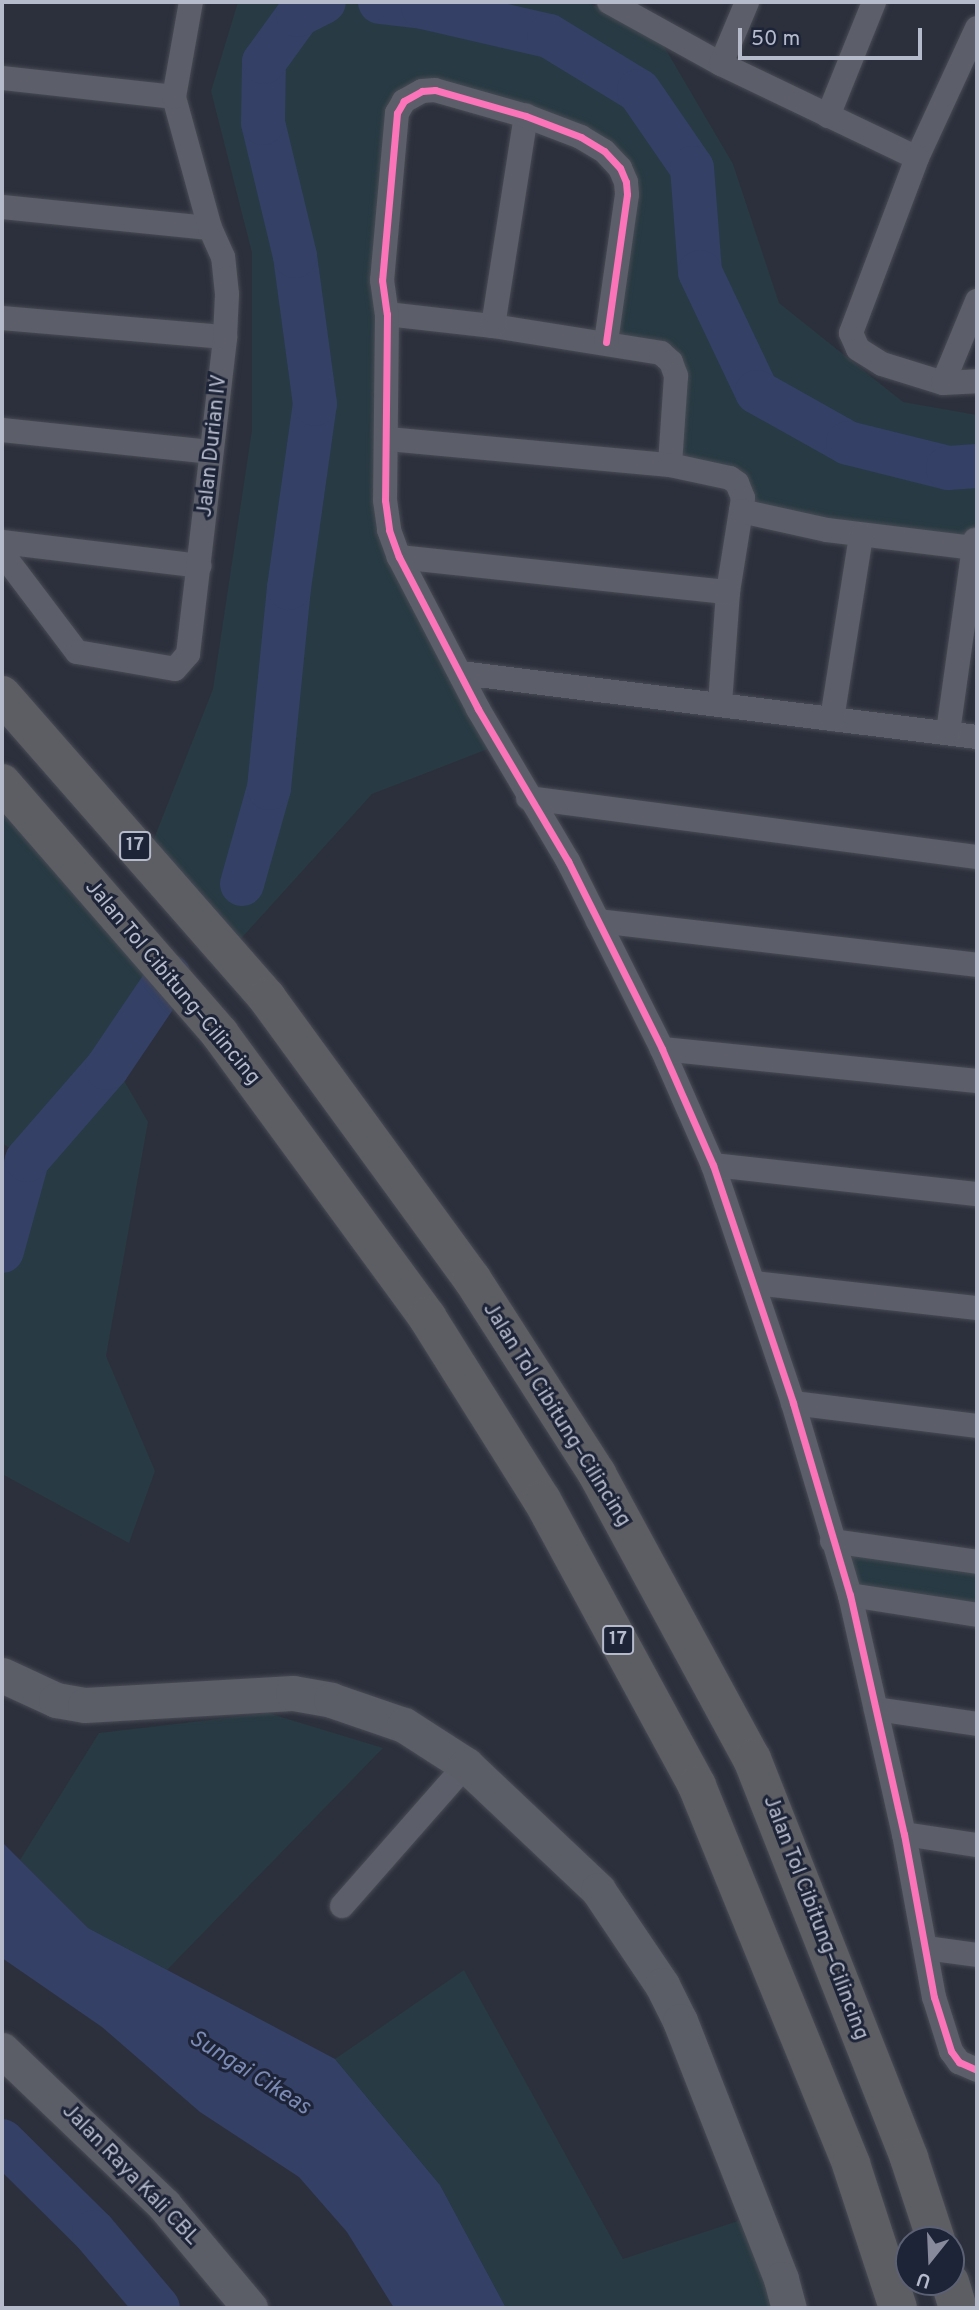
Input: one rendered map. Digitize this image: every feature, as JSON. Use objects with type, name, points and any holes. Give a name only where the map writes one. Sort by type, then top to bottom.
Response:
[{"type":"highway","name":"Jalan Tol Cibitung–Cilincing","points":[[2,695],[267,998],[472,1279],[590,1463],[746,1747],[909,2158],[931,2226]]},
{"type":"highway","name":"Jalan Tol Cibitung–Cilincing","points":[[2,783],[220,1034],[434,1329],[542,1500],[697,1786],[851,2164],[898,2308]]},
{"type":"street","name":"Jalan Durian IV","points":[[2,553],[73,650],[114,660],[175,669],[183,664],[192,644],[225,337],[223,257],[210,228],[174,97],[191,2]]},
{"type":"street","points":[[721,64],[747,2]]},
{"type":"street","points":[[828,116],[874,2]]},
{"type":"street","points":[[624,5],[721,64],[917,158]]},
{"type":"street","points":[[975,37],[917,158],[851,333],[852,341],[867,357],[943,383],[977,382]]},
{"type":"street","points":[[2,78],[174,97]]},
{"type":"street","points":[[607,342],[626,182],[620,168],[581,136],[526,116],[435,90],[422,91],[404,101],[397,113],[387,197],[382,280],[387,314],[386,515],[399,557],[528,798],[568,861],[662,1049],[713,1165],[793,1404],[850,1595],[904,1834],[934,1997],[951,2050],[959,2062],[977,2070]]},
{"type":"street","points":[[493,326],[526,116]]},
{"type":"street","points":[[2,207],[210,228]]},
{"type":"street","points":[[943,383],[977,302]]},
{"type":"street","points":[[387,314],[493,326],[656,351],[671,362],[676,376],[670,465]]},
{"type":"street","points":[[2,318],[225,337]]},
{"type":"street","points":[[2,430],[211,452]]},
{"type":"street","points":[[388,439],[670,465],[730,478],[741,491],[741,511],[728,592],[720,703]]},
{"type":"street","points":[[741,511],[861,535],[974,544],[948,733]]},
{"type":"street","points":[[832,719],[861,535]]},
{"type":"street","points":[[2,542],[200,566]]},
{"type":"street","points":[[399,557],[728,592]]},
{"type":"street","points":[[461,673],[720,703],[977,737]]},
{"type":"street","points":[[528,798],[977,857]]},
{"type":"street","points":[[598,921],[977,965]]},
{"type":"street","points":[[662,1049],[977,1081]]},
{"type":"street","points":[[713,1165],[977,1194]]},
{"type":"street","points":[[754,1283],[977,1308]]},
{"type":"street","points":[[793,1404],[977,1426]]},
{"type":"street","points":[[832,1541],[977,1562]]},
{"type":"street","points":[[850,1595],[977,1615]]},
{"type":"street","points":[[2,1675],[56,1700],[85,1705],[293,1693],[318,1698],[404,1725],[466,1765],[598,1890],[662,1985],[688,2041],[781,2279],[789,2308]]},
{"type":"street","points":[[876,1709],[977,1724]]},
{"type":"street","points":[[342,1906],[466,1765]]},
{"type":"street","points":[[904,1834],[977,1845]]},
{"type":"street","points":[[926,1948],[977,1955]]},
{"type":"street","name":"Jalan Raya Kali CBL","points":[[2,2050],[164,2205],[250,2308]]},
{"type":"shaded area","points":[[238,2],[587,2],[659,38],[733,164],[779,303],[903,402],[977,415],[977,540],[741,511],[741,491],[670,465],[674,368],[606,342],[626,182],[604,151],[435,90],[397,113],[385,500],[493,747],[372,794],[228,953],[146,859],[213,689],[252,430],[252,253],[211,91]]},
{"type":"shaded area","points":[[2,786],[169,976],[112,1060],[148,1122],[106,1356],[155,1471],[129,1543],[2,1474],[2,1251],[27,1160],[2,1143]]},
{"type":"shaded area","points":[[832,1541],[977,1562],[977,1615],[850,1595]]},
{"type":"shaded area","points":[[268,1713],[383,1748],[167,1970],[88,1928],[20,1860],[99,1733]]},
{"type":"shaded area","points":[[464,1970],[623,2259],[756,2215],[789,2308],[506,2308],[440,2185],[335,2059]]},
{"type":"water","name":"Sungai Cikeas","points":[[2,1842],[88,1928],[335,2059],[440,2185],[506,2308],[394,2308],[347,2232],[299,2177],[200,2112],[102,2027],[2,1958]]},
{"type":"waterway","points":[[242,884],[269,788],[289,588],[315,404],[295,256],[263,123],[264,62],[298,15],[324,2]]},
{"type":"waterway","points":[[380,2],[423,7],[549,36],[639,91],[692,168],[700,272],[757,392],[848,443],[948,468],[977,466]]},
{"type":"waterway","points":[[2,1251],[27,1160],[107,1068],[169,976]]},
{"type":"waterway","points":[[2,2141],[94,2232],[158,2308]]},
{"type":"cycle path","points":[[606,342],[627,194],[626,182],[620,168],[604,151],[581,137],[526,116],[435,90],[422,91],[404,101],[397,113],[382,280],[387,314],[385,500],[389,530],[399,557],[478,709],[568,861],[662,1049],[713,1165],[793,1403],[850,1595],[904,1834],[934,1997],[951,2051],[959,2062],[977,2070]]}]
